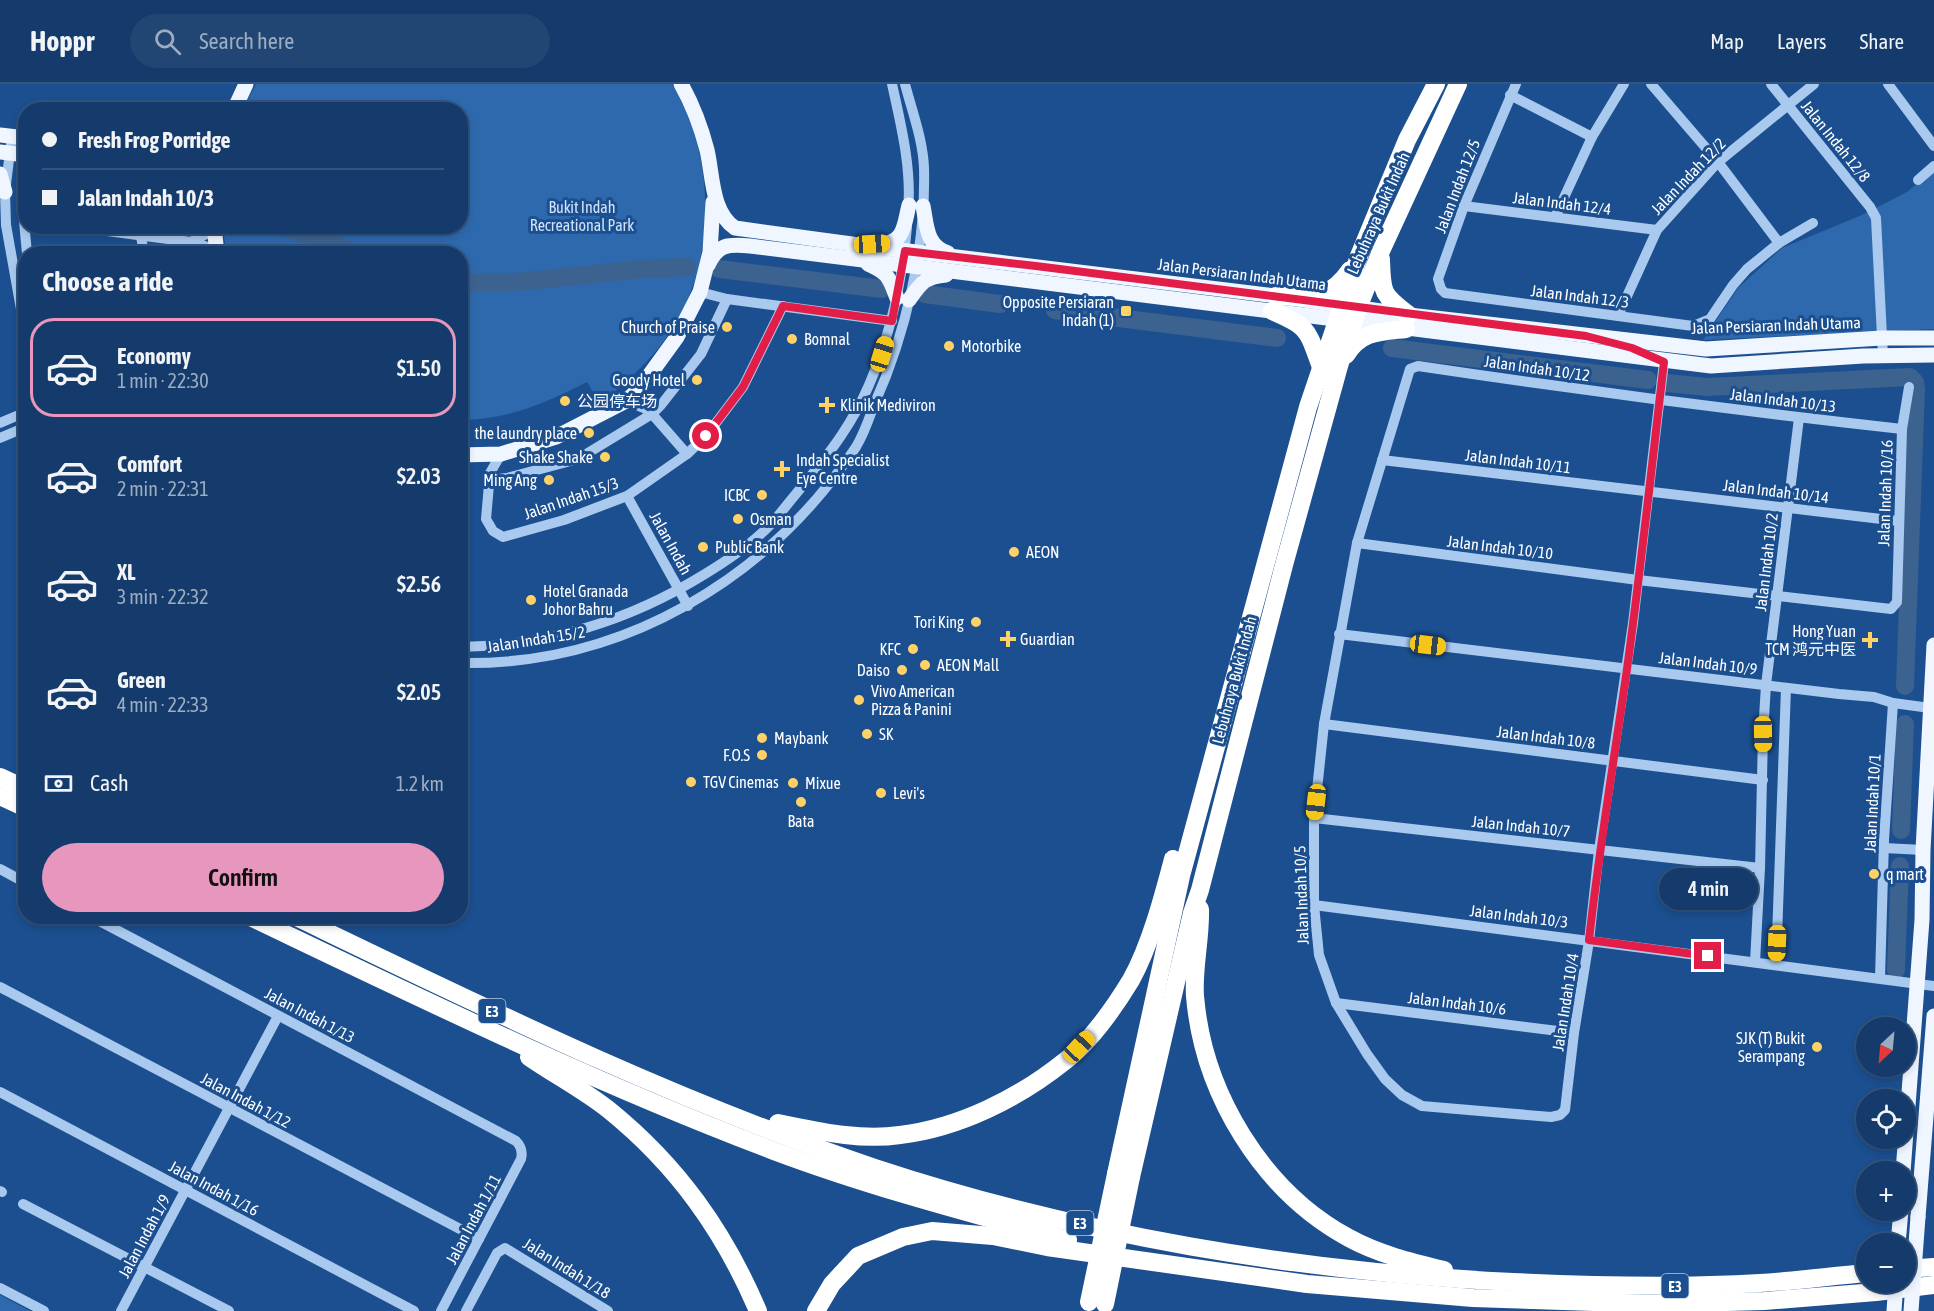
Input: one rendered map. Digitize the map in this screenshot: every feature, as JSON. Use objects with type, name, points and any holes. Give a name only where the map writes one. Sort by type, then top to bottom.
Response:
[{"type":"highway","name":"Lebuhraya Bukit Indah","points":[[1124,1176],[1287,554],[1330,366],[1347,314],[1359,256],[1407,140],[1436,84]]},
{"type":"highway","name":"Lebuhraya Bukit Indah","points":[[1347,314],[1381,251],[1458,84]]},
{"type":"highway","points":[[1274,304],[1304,327],[1330,366],[1354,343],[1369,334],[1407,322],[1386,297],[1382,288],[1381,251]]},
{"type":"highway","points":[[1274,304],[1312,297],[1333,290],[1359,256]]},
{"type":"highway","name":"Lebuhraya Bukit Indah","points":[[1096,1307],[1124,1176],[1181,876],[1308,407],[1330,366]]},
{"type":"highway","points":[[692,1099],[778,1124],[840,1135],[900,1135],[951,1123],[1011,1098],[1066,1060],[1104,1021],[1132,978],[1150,934],[1216,700],[1244,612],[1259,584]]},
{"type":"highway","points":[[0,777],[18,785]]},
{"type":"highway","points":[[0,796],[18,804]]},
{"type":"highway","points":[[1200,890],[1201,933],[1195,988],[1200,1030],[1218,1091],[1252,1151],[1286,1192],[1325,1223],[1348,1237],[1372,1249],[1402,1259],[1483,1281]]},
{"type":"highway","name":"E3","points":[[265,924],[464,1019],[672,1111],[797,1159],[910,1196],[1142,1260],[1307,1284],[1473,1298],[1568,1303],[1654,1304],[1764,1301],[1934,1285]]},
{"type":"highway","name":"E3","points":[[311,924],[540,1034],[645,1081],[779,1134],[878,1168],[1034,1212],[1130,1234],[1287,1261],[1371,1272],[1483,1281],[1666,1286],[1759,1283],[1856,1274]]},
{"type":"highway","points":[[464,1019],[608,1109],[662,1158],[699,1202],[717,1231],[758,1311]]},
{"type":"highway","points":[[816,1311],[832,1284],[858,1257],[903,1237],[932,1231],[993,1236],[1047,1247],[1142,1260]]},
{"type":"highway","points":[[1916,1268],[1934,1267]]},
{"type":"main road","points":[[238,102],[246,84]]},
{"type":"main road","name":"Jalan Persiaran Indah Utama","points":[[681,84],[704,141],[714,190],[722,215],[727,223],[735,228],[858,252],[1407,322],[1664,362],[1711,366],[1934,355]]},
{"type":"main road","points":[[0,174],[5,192]]},
{"type":"main road","name":"Jalan Persiaran Indah Utama","points":[[468,455],[501,454],[556,437],[626,401],[640,388],[677,337],[700,292],[708,265],[714,190]]},
{"type":"main road","points":[[858,252],[898,239],[916,206]]},
{"type":"main road","points":[[916,206],[933,244],[966,266]]},
{"type":"main road","name":"Jalan Persiaran Indah Utama","points":[[708,265],[714,253],[720,248],[736,245],[858,252]]},
{"type":"main road","points":[[858,252],[885,272],[903,299],[928,278],[966,266]]},
{"type":"main road","name":"Jalan Persiaran Indah Utama","points":[[1407,322],[1586,336],[1706,349],[1882,338],[1934,338]]},
{"type":"main road","points":[[1586,336],[1632,348],[1664,362],[1685,353],[1706,349]]},
{"type":"main road","points":[[1890,356],[1924,362],[1934,368]]},
{"type":"main road","points":[[1905,1161],[1922,920],[1930,863],[1932,816],[1927,784],[1934,645]]},
{"type":"main road","points":[[1911,1311],[1934,1016]]},
{"type":"main road","points":[[1894,1311],[1895,1293]]},
{"type":"street","points":[[892,84],[916,206]]},
{"type":"street","points":[[905,84],[924,166],[916,206]]},
{"type":"street","name":"Jalan Indah 12/5","points":[[1451,295],[1441,289],[1438,279],[1464,206],[1516,84]]},
{"type":"street","points":[[1555,217],[1593,137],[1624,84]]},
{"type":"street","points":[[1651,84],[1718,162],[1779,243],[1813,223]]},
{"type":"street","name":"Jalan Indah 12/8","points":[[1771,84],[1870,207],[1875,218],[1882,338]]},
{"type":"street","name":"Jalan Indah 12/2","points":[[1618,316],[1657,230],[1718,162],[1814,84]]},
{"type":"street","points":[[1888,84],[1934,146]]},
{"type":"street","points":[[1510,95],[1593,137]]},
{"type":"street","points":[[13,136],[5,192],[6,225],[18,292]]},
{"type":"street","points":[[1918,180],[1934,166]]},
{"type":"street","name":"Jalan Indah 15/2","points":[[468,663],[513,661],[573,651],[631,633],[688,606],[738,573],[785,533],[825,487],[857,445],[886,378],[900,335],[916,206]]},
{"type":"street","name":"Jalan Indah 12/4","points":[[1464,206],[1657,230]]},
{"type":"street","points":[[127,234],[191,242],[202,246]]},
{"type":"street","points":[[191,242],[206,234]]},
{"type":"street","points":[[141,236],[143,246]]},
{"type":"street","points":[[191,242],[192,246]]},
{"type":"street","name":"Jalan Indah 12/3","points":[[1451,295],[1693,326],[1705,322],[1716,312],[1740,276],[1779,243]]},
{"type":"street","points":[[700,292],[727,299],[892,321]]},
{"type":"street","points":[[490,477],[507,478],[578,459],[648,411],[662,405],[701,354],[727,299]]},
{"type":"street","name":"Jalan Indah 15/2","points":[[468,646],[527,641],[615,620],[679,590],[726,562],[769,526],[836,445],[869,385],[892,321],[903,299]]},
{"type":"street","name":"Jalan Indah 15/3","points":[[490,477],[486,519],[493,531],[503,537],[564,520],[627,496],[687,454],[706,436],[743,387],[783,306]]},
{"type":"street","points":[[1882,338],[1890,356]]},
{"type":"street","name":"Jalan Indah 10/4","points":[[1565,1110],[1599,850],[1627,669],[1664,362]]},
{"type":"street","name":"Jalan Indah 10/12","points":[[1410,369],[1418,366],[1660,399]]},
{"type":"street","name":"Jalan Indah 10/5","points":[[1410,369],[1357,543],[1324,724],[1314,818],[1314,905],[1319,955],[1336,1003],[1366,1054],[1385,1079],[1402,1095],[1422,1106],[1551,1117],[1560,1115],[1565,1110]]},
{"type":"street","name":"Jalan Indah 10/16","points":[[1897,602],[1902,429],[1909,387]]},
{"type":"street","points":[[640,388],[648,411],[687,454]]},
{"type":"street","name":"Jalan Indah 10/13","points":[[1660,399],[1902,429]]},
{"type":"street","points":[[626,401],[648,411]]},
{"type":"street","points":[[0,423],[18,415]]},
{"type":"street","name":"Jalan Indah 10/2","points":[[1755,962],[1766,685],[1799,418]]},
{"type":"street","points":[[0,438],[18,430]]},
{"type":"street","points":[[490,477],[501,454]]},
{"type":"street","points":[[478,455],[490,477]]},
{"type":"street","name":"Jalan Indah 10/11","points":[[1382,460],[1650,491]]},
{"type":"street","name":"Jalan Indah 10/14","points":[[1650,491],[1898,521]]},
{"type":"street","name":"Jalan Indah","points":[[627,496],[688,606]]},
{"type":"street","name":"Jalan Indah 10/10","points":[[1357,543],[1886,610],[1895,606],[1897,602]]},
{"type":"street","name":"Jalan Indah 10/9","points":[[1339,634],[1874,697],[1893,703],[1930,708]]},
{"type":"street","points":[[1776,965],[1786,688]]},
{"type":"street","name":"Jalan Indah 10/1","points":[[1880,978],[1884,848],[1893,703]]},
{"type":"street","name":"Jalan Indah 10/8","points":[[1324,724],[1763,780]]},
{"type":"street","name":"Jalan Indah 10/7","points":[[1314,818],[1760,868]]},
{"type":"street","points":[[1761,834],[1782,836]]},
{"type":"street","points":[[1884,848],[1930,851]]},
{"type":"street","points":[[0,869],[18,879]]},
{"type":"street","name":"Jalan Indah 10/3","points":[[1314,905],[1934,986]]},
{"type":"street","name":"Jalan Indah 1/13","points":[[105,924],[516,1141]]},
{"type":"street","name":"Jalan Indah 1/12","points":[[0,987],[479,1239]]},
{"type":"street","name":"Jalan Indah 10/6","points":[[1336,1003],[1574,1033]]},
{"type":"street","name":"Jalan Indah 1/9","points":[[121,1311],[278,1016]]},
{"type":"street","name":"Jalan Indah 1/16","points":[[0,1092],[414,1311]]},
{"type":"street","name":"Jalan Indah 1/11","points":[[441,1311],[521,1159],[522,1149],[516,1141]]},
{"type":"street","points":[[23,1204],[229,1311]]},
{"type":"street","name":"Jalan Indah 1/18","points":[[466,1311],[497,1253],[505,1248],[608,1311]]},
{"type":"street","points":[[0,1288],[44,1311]]},
{"type":"green space","name":"Bukit Indah Recreational Park","points":[[256,84],[672,84],[695,138],[702,167],[705,196],[705,226],[701,256],[682,312],[666,338],[646,362],[600,403],[587,382],[526,409],[494,417],[468,420],[468,246],[226,246],[223,234],[468,234],[468,102],[247,102]]},
{"type":"green space","points":[[1934,170],[1934,329],[1703,340],[1738,288],[1782,248],[1862,215],[1907,192]]},
{"type":"green space","points":[[0,1295],[30,1311],[0,1311]]},
{"type":"waterway","points":[[305,234],[338,246]]},
{"type":"waterway","points":[[468,282],[516,282],[642,269],[687,267]]},
{"type":"waterway","points":[[719,269],[882,289]]},
{"type":"waterway","points":[[925,294],[1000,304]]},
{"type":"waterway","points":[[1055,310],[1277,338]]},
{"type":"waterway","points":[[1392,348],[1648,380]]},
{"type":"waterway","points":[[1667,383],[1707,387],[1910,377],[1915,382],[1905,686]]},
{"type":"waterway","points":[[1901,830],[1905,724]]},
{"type":"waterway","points":[[1896,970],[1900,866]]},
{"type":"place","name":"Opposite Persiaran Indah (1)","points":[[1126,311]]},
{"type":"place","name":"Church of Praise","points":[[727,327]]},
{"type":"place","name":"Bomnal","points":[[792,339]]},
{"type":"place","name":"Motorbike","points":[[949,346]]},
{"type":"place","name":"Goody Hotel","points":[[697,380]]},
{"type":"place","name":"公园停车场","points":[[565,401]]},
{"type":"place","name":"Klinik Mediviron","points":[[827,405]]},
{"type":"place","name":"the laundry place","points":[[589,433]]},
{"type":"place","name":"Shake Shake","points":[[605,457]]},
{"type":"place","name":"Indah Specialist Eye Centre","points":[[782,469]]},
{"type":"place","name":"Ming Ang","points":[[549,480]]},
{"type":"place","name":"ICBC","points":[[762,495]]},
{"type":"place","name":"Osman","points":[[738,519]]},
{"type":"place","name":"Public Bank","points":[[703,547]]},
{"type":"place","name":"AEON","points":[[1014,552]]},
{"type":"place","name":"Hotel Granada Johor Bahru","points":[[531,600]]},
{"type":"place","name":"Tori King","points":[[976,622]]},
{"type":"place","name":"Guardian","points":[[1008,639]]},
{"type":"place","name":"Hong Yuan TCM 鸿元中医","points":[[1870,640]]},
{"type":"place","name":"KFC","points":[[913,649]]},
{"type":"place","name":"AEON Mall","points":[[925,665]]},
{"type":"place","name":"Daiso","points":[[902,670]]},
{"type":"place","name":"Vivo American Pizza & Panini","points":[[859,700]]},
{"type":"place","name":"SK","points":[[867,734]]},
{"type":"place","name":"Maybank","points":[[762,738]]},
{"type":"place","name":"F.O.S","points":[[762,755]]},
{"type":"place","name":"TGV Cinemas","points":[[691,782]]},
{"type":"place","name":"Mixue","points":[[793,783]]},
{"type":"place","name":"Levi's","points":[[881,793]]},
{"type":"place","name":"Bata","points":[[801,802]]},
{"type":"place","name":"q mart","points":[[1874,874]]},
{"type":"place","name":"SJK (T) Bukit Serampang","points":[[1817,1047]]},
{"type":"route","points":[[706,436],[743,387],[783,306],[892,321],[905,251],[1586,336],[1651,355],[1664,362],[1627,669],[1599,850],[1589,940],[1708,956]]}]
